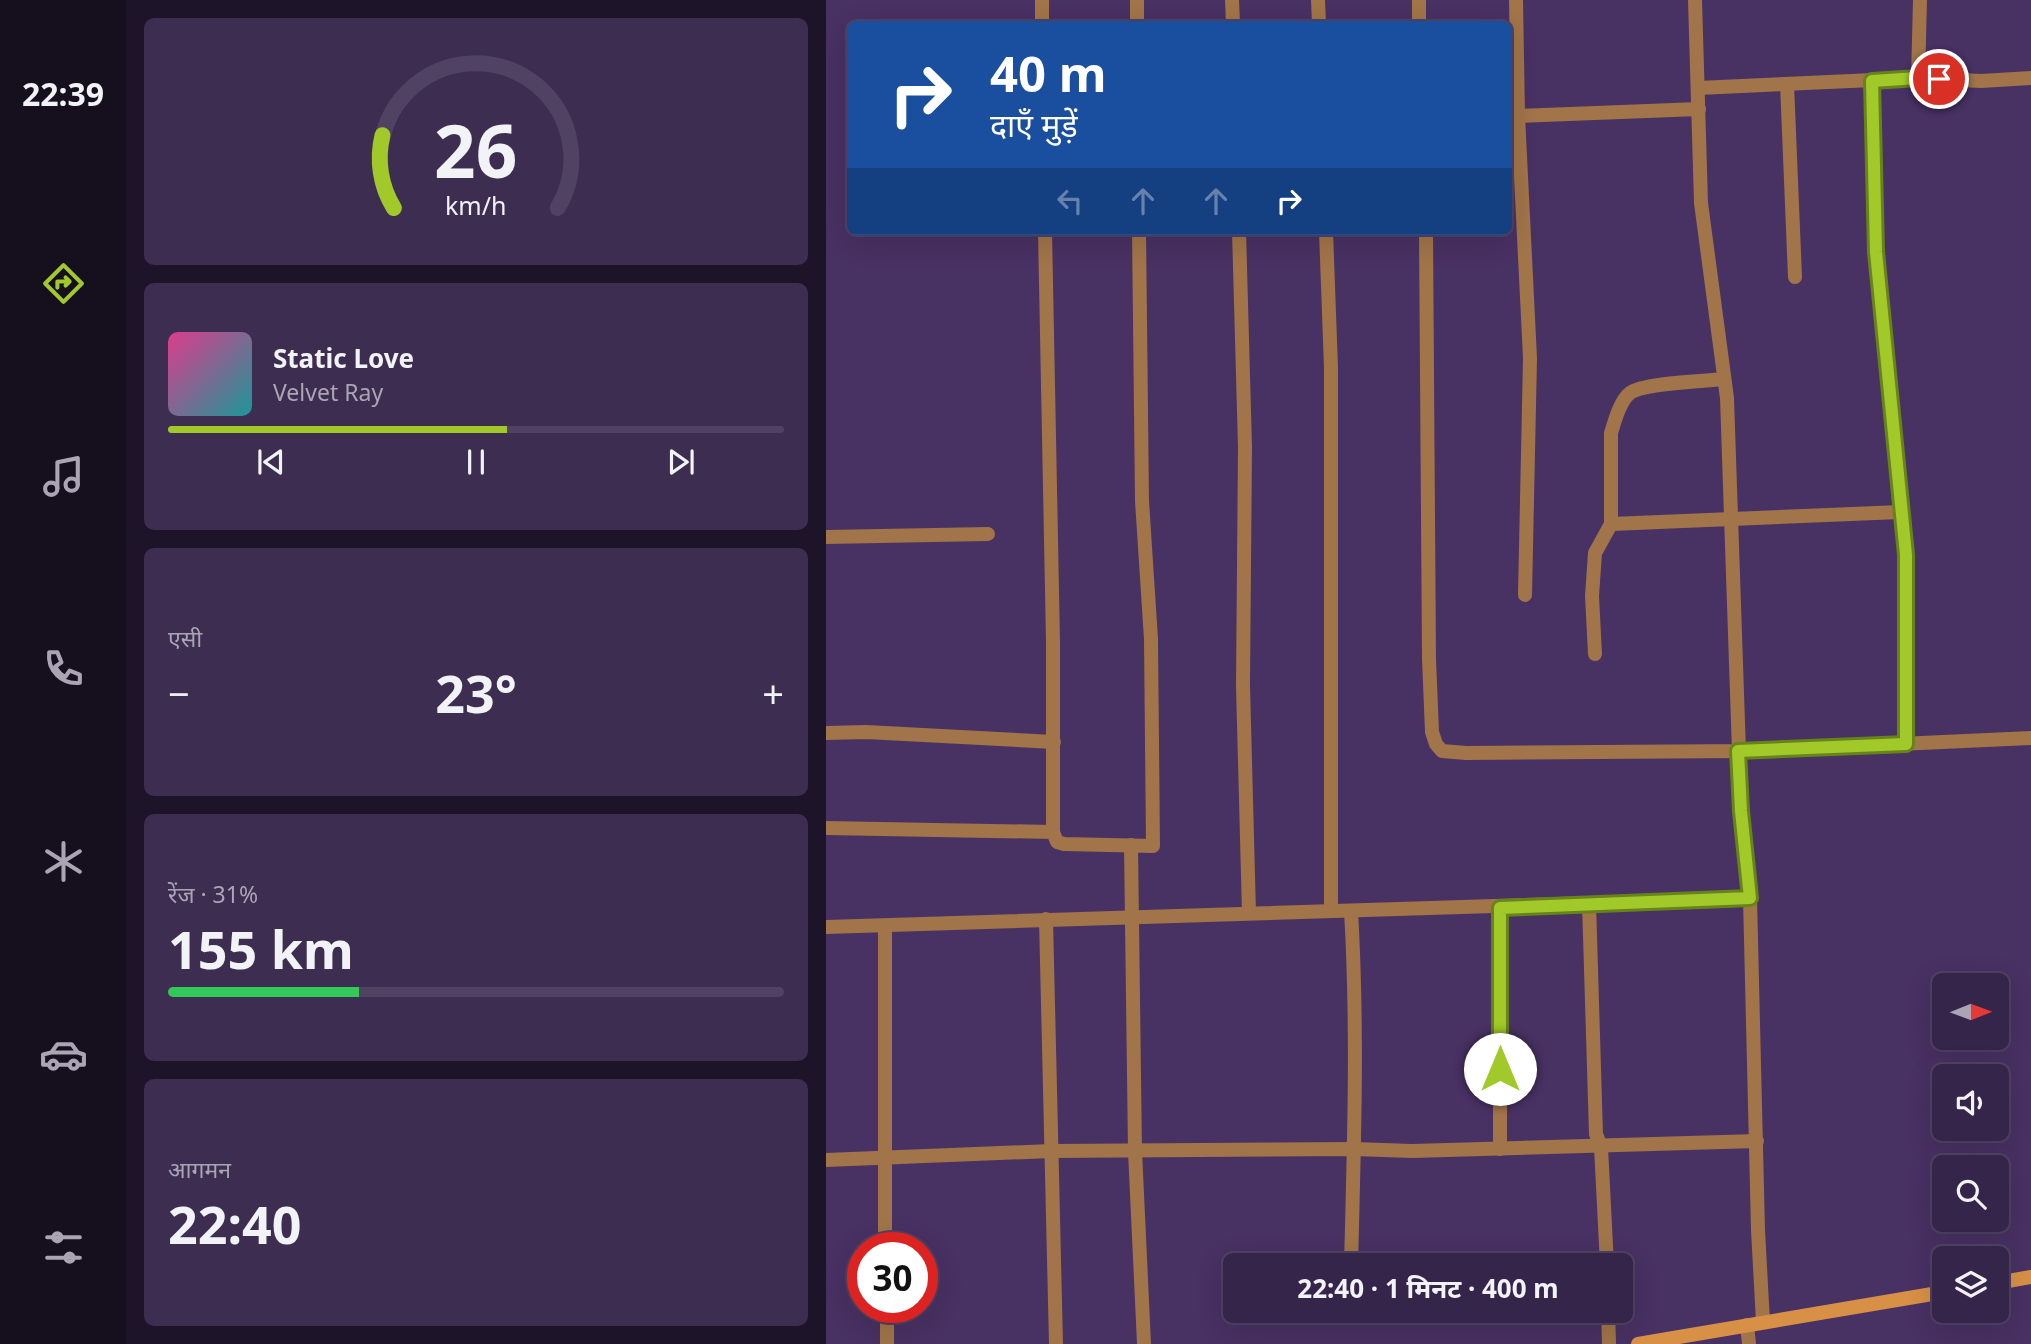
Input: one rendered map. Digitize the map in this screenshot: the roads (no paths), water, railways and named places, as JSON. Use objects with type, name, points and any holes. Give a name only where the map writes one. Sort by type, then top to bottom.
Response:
[{"type":"street","points":[[1042,0],[1042,21]]},
{"type":"street","points":[[1137,0],[1137,21]]},
{"type":"street","points":[[1232,0],[1233,21]]},
{"type":"street","points":[[1318,0],[1319,21]]},
{"type":"street","points":[[1419,0],[1419,21]]},
{"type":"street","points":[[1516,0],[1518,116],[1530,358],[1525,595]]},
{"type":"street","points":[[1695,0],[1701,203],[1727,398],[1738,751],[1750,898],[1758,1230],[1763,1322]]},
{"type":"street","points":[[1918,78],[1920,0]]},
{"type":"street","points":[[1698,88],[1918,78],[1981,81],[2031,78]]},
{"type":"street","points":[[1872,81],[1876,252],[1906,555],[1906,744]]},
{"type":"street","points":[[1787,84],[1795,277]]},
{"type":"street","points":[[1518,116],[1699,109]]},
{"type":"street","points":[[1045,235],[1054,742],[1053,832],[1057,842],[1064,844],[1153,846],[1151,639],[1142,501],[1139,235]]},
{"type":"street","points":[[1239,235],[1245,447],[1244,710],[1249,913]]},
{"type":"street","points":[[1326,235],[1331,368],[1331,911]]},
{"type":"street","points":[[1426,235],[1429,659],[1431,714],[1436,744],[1442,751],[1738,751],[2031,738]]},
{"type":"street","points":[[1595,654],[1592,596],[1595,553],[1611,524],[1611,433],[1626,397],[1639,388],[1724,379]]},
{"type":"street","points":[[1611,524],[1900,512]]},
{"type":"street","points":[[826,537],[988,534]]},
{"type":"street","points":[[826,733],[866,732],[1054,742]]},
{"type":"street","points":[[826,828],[1053,832]]},
{"type":"street","points":[[1131,845],[1135,1151],[1144,1344]]},
{"type":"street","points":[[826,927],[1500,908],[1750,898]]},
{"type":"street","points":[[1589,903],[1596,1134],[1601,1147],[1606,1253]]},
{"type":"street","points":[[1500,908],[1500,1149]]},
{"type":"street","points":[[1351,911],[1354,1149],[1351,1253]]},
{"type":"street","points":[[1046,919],[1056,1344]]},
{"type":"street","points":[[885,926],[886,1232]]},
{"type":"street","points":[[826,1160],[1051,1151],[1412,1151],[1756,1141]]},
{"type":"street","points":[[2009,1281],[2031,1277]]},
{"type":"street","points":[[1638,1344],[1932,1294]]},
{"type":"street","points":[[887,1323],[887,1344]]},
{"type":"street","points":[[1608,1323],[1608,1344]]},
{"type":"street","points":[[1747,1325],[1749,1344]]}]
